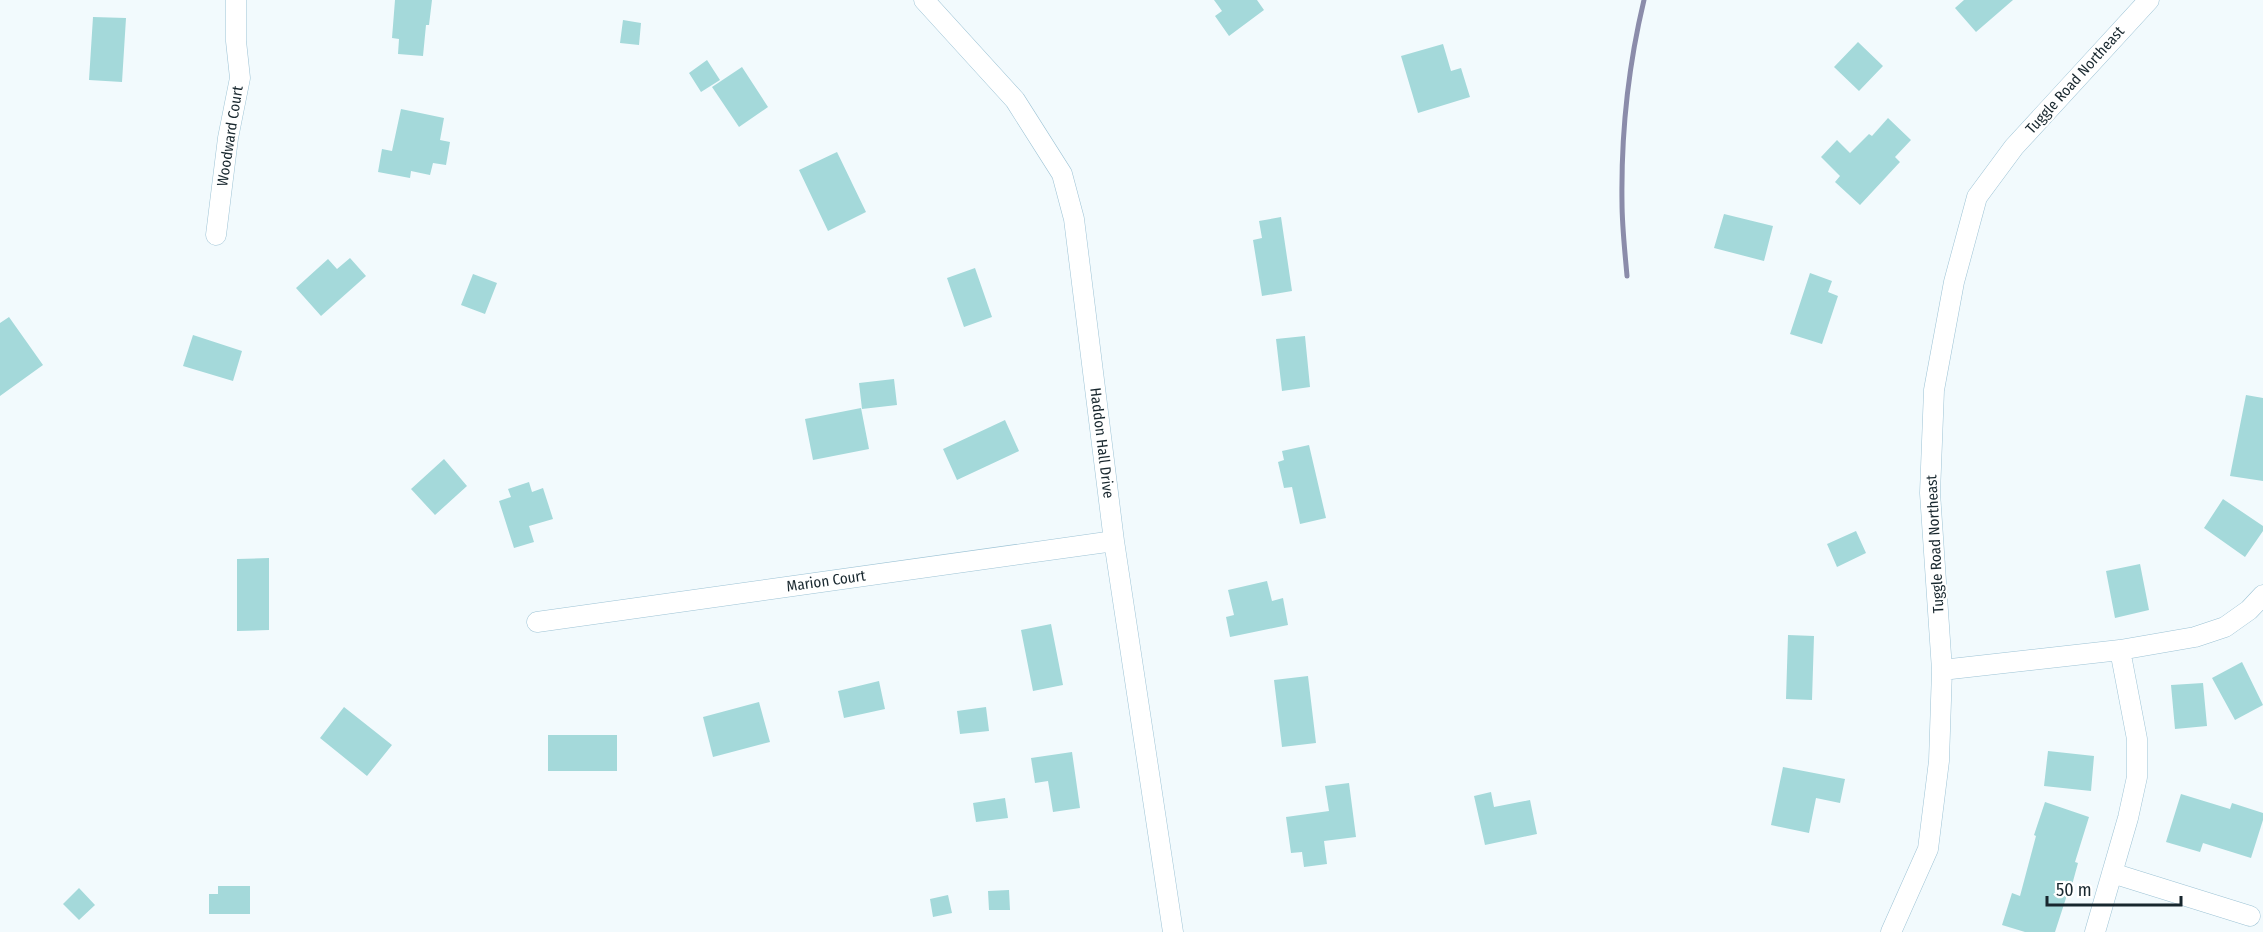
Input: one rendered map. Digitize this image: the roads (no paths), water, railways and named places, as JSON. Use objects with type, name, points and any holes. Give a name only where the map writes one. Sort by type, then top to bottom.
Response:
[{"type":"street","name":"Woodward Court","points":[[216,235],[228,138],[240,78],[236,41],[236,0]]},
{"type":"street","name":"Haddon Hall Drive","points":[[924,0],[1015,99],[1062,174],[1074,219],[1114,541],[1173,932]]},
{"type":"street","name":"Tuggle Road Northeast","points":[[1891,932],[1928,849],[1939,761],[1942,670],[1930,493],[1934,390],[1954,282],[1977,197],[2014,147],[2149,0]]},
{"type":"street","name":"Marion Court","points":[[537,622],[1114,541]]},
{"type":"street","points":[[1942,670],[2120,650],[2195,637],[2226,627],[2249,610],[2263,595]]},
{"type":"street","points":[[2095,932],[2128,818],[2137,777],[2137,739],[2120,650]]},
{"type":"street","points":[[2112,873],[2250,916]]},
{"type":"waterway","points":[[1627,276],[1622,211],[1624,125],[1630,75],[1644,0]]}]
